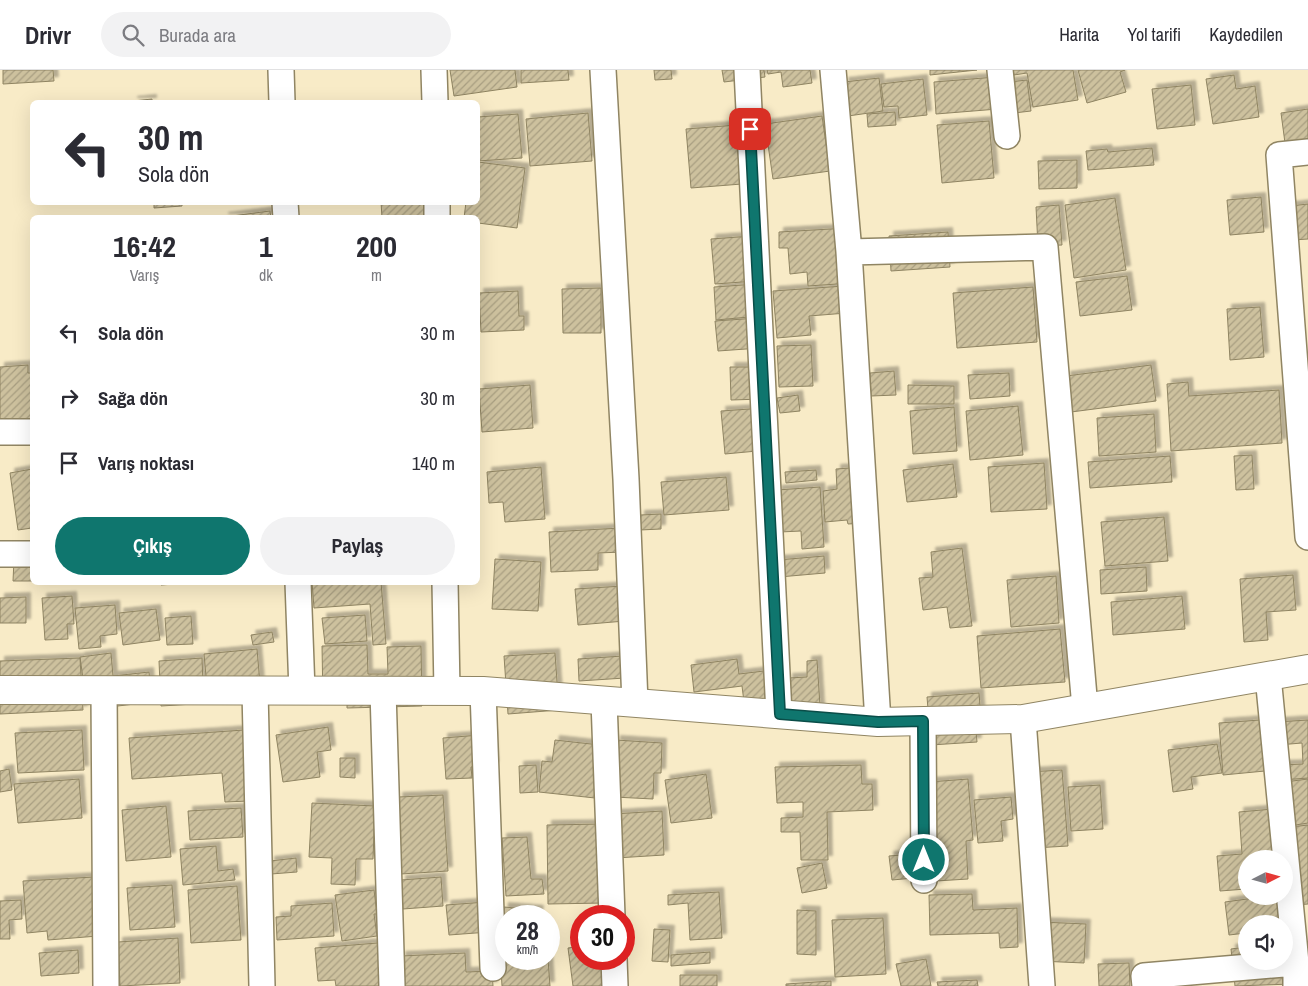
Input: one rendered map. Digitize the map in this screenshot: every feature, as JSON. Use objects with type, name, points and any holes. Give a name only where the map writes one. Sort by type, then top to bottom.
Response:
[{"type":"main road","points":[[0,690],[483,691],[878,722],[1023,718],[1308,669]]},
{"type":"street","points":[[281,70],[282,100]]},
{"type":"street","points":[[434,70],[435,100]]},
{"type":"street","points":[[603,70],[626,479],[635,703]]},
{"type":"street","points":[[747,70],[780,714]]},
{"type":"street","points":[[833,70],[849,252],[878,722]]},
{"type":"street","points":[[1000,70],[1007,136]]},
{"type":"street","points":[[1308,152],[1279,156],[1308,537]]},
{"type":"street","points":[[849,252],[1045,247],[1085,708]]},
{"type":"street","points":[[0,432],[30,432]]},
{"type":"street","points":[[0,554],[30,554]]},
{"type":"street","points":[[298,585],[302,691]]},
{"type":"street","points":[[445,585],[447,691]]},
{"type":"street","points":[[1144,986],[1144,976],[1296,975],[1300,914],[1268,676]]},
{"type":"street","points":[[104,690],[106,986]]},
{"type":"street","points":[[255,691],[262,986]]},
{"type":"street","points":[[383,691],[392,986]]},
{"type":"street","points":[[483,691],[493,968]]},
{"type":"street","points":[[604,700],[612,905]]},
{"type":"street","points":[[1023,718],[1042,986]]},
{"type":"street","points":[[923,721],[924,880]]},
{"type":"street","points":[[614,970],[614,986]]},
{"type":"building","points":[[3,70],[53,70],[54,81],[3,84]]},
{"type":"building","points":[[450,70],[515,70],[517,87],[454,96]]},
{"type":"building","points":[[521,70],[568,70],[569,80],[521,83]]},
{"type":"building","points":[[654,70],[671,70],[672,79],[655,80]]},
{"type":"building","points":[[722,70],[764,70],[765,77],[724,82]]},
{"type":"building","points":[[767,70],[810,70],[812,83],[783,87],[781,72],[768,74]]},
{"type":"building","points":[[930,70],[977,70],[930,75]]},
{"type":"building","points":[[1013,70],[1073,70],[1078,100],[1033,107],[1027,73],[1014,75]]},
{"type":"building","points":[[1078,70],[1125,70],[1120,72],[1126,92],[1087,103]]},
{"type":"building","points":[[1234,75],[1236,89],[1255,86],[1259,117],[1213,124],[1206,79]]},
{"type":"building","points":[[996,77],[998,109],[936,114],[934,82]]},
{"type":"building","points":[[879,78],[883,111],[848,116],[844,82]]},
{"type":"building","points":[[923,79],[927,115],[899,118],[898,106],[884,107],[881,84]]},
{"type":"building","points":[[1027,80],[1031,111],[1014,113],[1009,82]]},
{"type":"building","points":[[1191,85],[1195,125],[1157,129],[1152,89]]},
{"type":"building","points":[[1308,109],[1308,156],[1287,158],[1281,113]]},
{"type":"building","points":[[895,112],[896,125],[868,127],[867,114]]},
{"type":"building","points":[[588,113],[592,161],[530,166],[526,119]]},
{"type":"building","points":[[518,114],[522,158],[480,161],[480,117]]},
{"type":"building","points":[[822,116],[830,171],[773,179],[765,124]]},
{"type":"building","points":[[989,121],[994,178],[942,183],[937,125]]},
{"type":"building","points":[[737,125],[742,184],[691,188],[686,129]]},
{"type":"building","points":[[1152,148],[1154,165],[1088,170],[1086,151],[1107,149],[1108,152]]},
{"type":"building","points":[[1077,160],[1077,188],[1039,189],[1038,161]]},
{"type":"building","points":[[480,162],[525,168],[517,228],[480,223],[480,215],[464,215],[466,205],[480,205]]},
{"type":"building","points":[[1261,197],[1264,232],[1230,235],[1227,200]]},
{"type":"building","points":[[1115,198],[1126,270],[1074,278],[1065,205]]},
{"type":"building","points":[[1308,204],[1308,239],[1293,240],[1290,206]]},
{"type":"building","points":[[154,205],[182,205],[182,206],[154,208]]},
{"type":"building","points":[[381,205],[426,205],[428,215],[382,215]]},
{"type":"building","points":[[1059,205],[1062,245],[1038,246],[1036,207]]},
{"type":"building","points":[[270,211],[271,215],[239,215]]},
{"type":"building","points":[[848,228],[852,283],[808,286],[807,272],[790,274],[788,248],[779,248],[779,232]]},
{"type":"building","points":[[948,232],[950,267],[891,271],[889,236]]},
{"type":"building","points":[[752,236],[756,281],[715,284],[711,239]]},
{"type":"building","points":[[1127,276],[1132,310],[1080,316],[1076,282]]},
{"type":"building","points":[[757,284],[760,316],[716,320],[714,287]]},
{"type":"building","points":[[844,286],[847,313],[809,316],[811,335],[777,338],[773,291]]},
{"type":"building","points":[[1033,287],[1037,342],[957,348],[953,293]]},
{"type":"building","points":[[601,288],[601,333],[563,333],[562,289]]},
{"type":"building","points":[[518,291],[519,316],[524,316],[524,330],[481,332],[480,293]]},
{"type":"building","points":[[1260,307],[1264,357],[1230,360],[1227,309]]},
{"type":"building","points":[[758,318],[760,348],[718,351],[715,321]]},
{"type":"building","points":[[811,345],[813,386],[779,387],[777,346]]},
{"type":"building","points":[[28,365],[28,373],[30,373],[30,426],[0,428],[0,367]]},
{"type":"building","points":[[1151,365],[1156,401],[1071,412],[1066,376]]},
{"type":"building","points":[[730,367],[762,367],[763,399],[731,400]]},
{"type":"building","points":[[894,371],[896,395],[871,396],[870,373]]},
{"type":"building","points":[[1009,373],[1010,396],[970,399],[968,375]]},
{"type":"building","points":[[1188,382],[1189,396],[1279,390],[1282,443],[1171,451],[1167,384]]},
{"type":"building","points":[[530,385],[533,428],[482,432],[480,389]]},
{"type":"building","points":[[908,385],[954,386],[954,404],[908,404]]},
{"type":"building","points":[[798,395],[800,411],[780,413],[777,398]]},
{"type":"building","points":[[1018,406],[1023,455],[970,460],[966,411]]},
{"type":"building","points":[[954,407],[957,451],[913,454],[910,411]]},
{"type":"building","points":[[764,408],[768,450],[725,454],[721,411]]},
{"type":"building","points":[[1154,414],[1156,452],[1099,456],[1097,418]]},
{"type":"building","points":[[1252,455],[1254,489],[1236,490],[1234,456]]},
{"type":"building","points":[[1170,456],[1172,482],[1090,488],[1088,462]]},
{"type":"building","points":[[1044,463],[1047,509],[991,512],[988,467]]},
{"type":"building","points":[[953,464],[957,497],[907,502],[903,470]]},
{"type":"building","points":[[541,467],[545,519],[505,522],[503,502],[489,503],[487,472]]},
{"type":"building","points":[[864,467],[867,523],[848,524],[847,520],[825,522],[823,491],[837,489],[836,469]]},
{"type":"building","points":[[30,469],[30,528],[18,530],[10,473]]},
{"type":"building","points":[[816,470],[817,480],[786,483],[785,472]]},
{"type":"building","points":[[726,477],[729,510],[664,515],[661,482]]},
{"type":"building","points":[[820,487],[824,547],[802,549],[801,531],[780,532],[777,490]]},
{"type":"building","points":[[661,514],[661,529],[640,530],[640,515]]},
{"type":"building","points":[[1164,517],[1168,561],[1105,566],[1101,522]]},
{"type":"building","points":[[621,528],[623,552],[598,553],[598,570],[551,572],[549,532]]},
{"type":"building","points":[[962,548],[972,626],[950,628],[947,607],[923,610],[919,578],[933,577],[931,552]]},
{"type":"building","points":[[824,556],[825,573],[779,577],[778,560]]},
{"type":"building","points":[[495,559],[541,562],[538,611],[492,609]]},
{"type":"building","points":[[14,560],[30,560],[30,581],[13,581]]},
{"type":"building","points":[[1146,567],[1147,591],[1101,594],[1100,570]]},
{"type":"building","points":[[1293,575],[1296,610],[1266,612],[1268,640],[1244,642],[1240,579]]},
{"type":"building","points":[[1056,576],[1059,623],[1011,627],[1007,580]]},
{"type":"building","points":[[312,585],[381,585],[386,644],[373,645],[370,604],[314,608]]},
{"type":"building","points":[[623,586],[625,621],[578,625],[575,589]]},
{"type":"building","points":[[72,596],[74,624],[67,624],[68,639],[45,640],[42,598]]},
{"type":"building","points":[[1182,596],[1185,629],[1113,635],[1111,602]]},
{"type":"building","points":[[26,597],[26,623],[0,623],[0,598]]},
{"type":"building","points":[[115,605],[117,634],[100,636],[101,647],[79,649],[75,608]]},
{"type":"building","points":[[156,609],[160,640],[123,645],[119,613]]},
{"type":"building","points":[[365,615],[367,641],[325,644],[322,618]]},
{"type":"building","points":[[191,616],[193,644],[167,645],[165,618]]},
{"type":"building","points":[[1060,629],[1065,682],[981,688],[977,636]]},
{"type":"building","points":[[272,632],[274,642],[253,645],[251,635]]},
{"type":"building","points":[[367,645],[368,674],[388,674],[387,647],[421,646],[422,706],[347,708],[347,701],[323,702],[322,646]]},
{"type":"building","points":[[257,649],[261,695],[208,699],[204,654]]},
{"type":"building","points":[[111,653],[113,676],[149,672],[152,702],[92,709],[90,686],[84,686],[80,657]]},
{"type":"building","points":[[555,653],[559,710],[508,714],[504,656]]},
{"type":"building","points":[[623,656],[625,678],[579,681],[578,659]]},
{"type":"building","points":[[80,658],[83,710],[0,714],[0,661]]},
{"type":"building","points":[[202,658],[203,684],[193,685],[194,704],[161,706],[159,661]]},
{"type":"building","points":[[737,659],[739,674],[764,671],[773,715],[746,718],[742,686],[694,692],[691,665]]},
{"type":"building","points":[[817,660],[821,721],[791,723],[788,678],[807,677],[807,661]]},
{"type":"building","points":[[979,693],[981,719],[975,720],[977,742],[931,745],[927,697]]},
{"type":"building","points":[[1260,720],[1265,771],[1223,775],[1219,723]]},
{"type":"building","points":[[1308,720],[1308,778],[1282,780],[1281,765],[1303,764],[1302,743],[1278,745],[1276,722]]},
{"type":"building","points":[[328,727],[331,750],[317,752],[320,777],[283,782],[276,735]]},
{"type":"building","points":[[82,730],[84,770],[18,773],[15,733]]},
{"type":"building","points":[[244,730],[249,801],[225,802],[222,773],[132,779],[129,738]]},
{"type":"building","points":[[492,734],[494,766],[471,767],[472,778],[446,779],[443,738]]},
{"type":"building","points":[[555,740],[600,745],[595,798],[539,792],[542,761],[552,762]]},
{"type":"building","points":[[616,740],[662,743],[661,773],[654,773],[653,799],[614,797]]},
{"type":"building","points":[[1217,744],[1222,773],[1191,777],[1193,789],[1173,792],[1168,750]]},
{"type":"building","points":[[340,758],[355,758],[355,778],[340,777]]},
{"type":"building","points":[[536,765],[538,792],[520,793],[519,766]]},
{"type":"building","points":[[861,765],[862,784],[872,784],[873,810],[827,812],[828,860],[801,860],[800,832],[781,832],[781,818],[803,817],[803,802],[777,803],[775,767]]},
{"type":"building","points":[[9,769],[12,790],[0,792],[0,771]]},
{"type":"building","points":[[1062,770],[1068,846],[1034,848],[1028,772]]},
{"type":"building","points":[[706,774],[712,818],[671,823],[665,780]]},
{"type":"building","points":[[79,779],[82,818],[18,823],[14,784]]},
{"type":"building","points":[[968,779],[973,840],[966,841],[968,879],[936,881],[929,782]]},
{"type":"building","points":[[1308,779],[1308,823],[1283,827],[1277,783]]},
{"type":"building","points":[[1100,785],[1103,829],[1071,831],[1068,787]]},
{"type":"building","points":[[443,795],[448,871],[401,874],[398,797]]},
{"type":"building","points":[[1011,797],[1013,819],[1001,821],[1003,841],[978,843],[974,800]]},
{"type":"building","points":[[312,803],[375,806],[373,859],[356,859],[355,885],[331,884],[332,858],[309,857]]},
{"type":"building","points":[[166,806],[171,857],[126,861],[122,810]]},
{"type":"building","points":[[241,808],[243,837],[190,840],[188,811]]},
{"type":"building","points":[[1273,809],[1280,850],[1242,850],[1239,812]]},
{"type":"building","points":[[662,811],[664,855],[616,858],[613,814]]},
{"type":"building","points":[[603,824],[604,903],[548,904],[547,825]]},
{"type":"building","points":[[1308,825],[1308,904],[1296,905],[1291,827]]},
{"type":"building","points":[[527,837],[531,879],[542,879],[544,894],[506,896],[502,838]]},
{"type":"building","points":[[216,846],[218,871],[233,869],[235,880],[183,885],[180,849]]},
{"type":"building","points":[[912,854],[914,878],[892,880],[889,856]]},
{"type":"building","points":[[1238,854],[1238,890],[1220,891],[1217,856]]},
{"type":"building","points":[[296,858],[297,872],[271,874],[270,861]]},
{"type":"building","points":[[822,863],[827,888],[802,893],[797,868]]},
{"type":"building","points":[[94,877],[98,936],[48,940],[47,931],[27,933],[23,881]]},
{"type":"building","points":[[441,877],[443,906],[403,909],[401,880]]},
{"type":"building","points":[[172,885],[175,927],[130,930],[127,888]]},
{"type":"building","points":[[237,886],[241,940],[191,943],[188,890]]},
{"type":"building","points":[[374,890],[377,914],[374,914],[377,936],[342,941],[335,895]]},
{"type":"building","points":[[719,892],[722,938],[690,940],[688,903],[668,905],[668,895]]},
{"type":"building","points":[[972,894],[973,910],[1017,908],[1018,947],[1000,948],[999,933],[930,935],[929,895]]},
{"type":"building","points":[[21,900],[22,919],[9,920],[10,939],[0,939],[0,901]]},
{"type":"building","points":[[1238,900],[1238,905],[1287,905],[1290,915],[1238,915],[1238,934],[1229,935],[1225,902]]},
{"type":"building","points":[[486,902],[489,932],[449,935],[446,905]]},
{"type":"building","points":[[332,903],[334,936],[277,940],[276,917],[291,916],[291,906]]},
{"type":"building","points":[[797,910],[816,911],[816,955],[797,954]]},
{"type":"building","points":[[883,918],[886,974],[835,977],[832,920]]},
{"type":"building","points":[[1041,922],[1086,924],[1084,963],[1039,961]]},
{"type":"building","points":[[654,929],[670,930],[668,962],[652,961]]},
{"type":"building","points":[[178,938],[180,983],[120,986],[118,942]]},
{"type":"building","points":[[390,942],[394,986],[336,986],[335,980],[318,981],[315,948]]},
{"type":"building","points":[[1238,948],[1238,970],[1287,970],[1292,984],[1235,986],[1231,949]]},
{"type":"building","points":[[78,950],[79,973],[41,976],[39,953]]},
{"type":"building","points":[[710,952],[710,963],[671,966],[671,955]]},
{"type":"building","points":[[465,953],[466,972],[492,971],[493,986],[403,986],[401,956]]},
{"type":"building","points":[[926,959],[931,986],[901,986],[896,964]]},
{"type":"building","points":[[1129,963],[1130,986],[1099,986],[1098,964]]},
{"type":"building","points":[[501,970],[549,970],[550,986],[502,986]]},
{"type":"building","points":[[571,970],[604,970],[606,986],[573,986]]},
{"type":"building","points":[[680,975],[717,975],[717,986],[680,986]]},
{"type":"building","points":[[977,980],[978,986],[938,986],[937,982]]},
{"type":"building","points":[[831,981],[831,986],[786,986],[786,984]]},
{"type":"route","points":[[750,129],[780,714],[878,722],[923,721],[924,860]]}]
